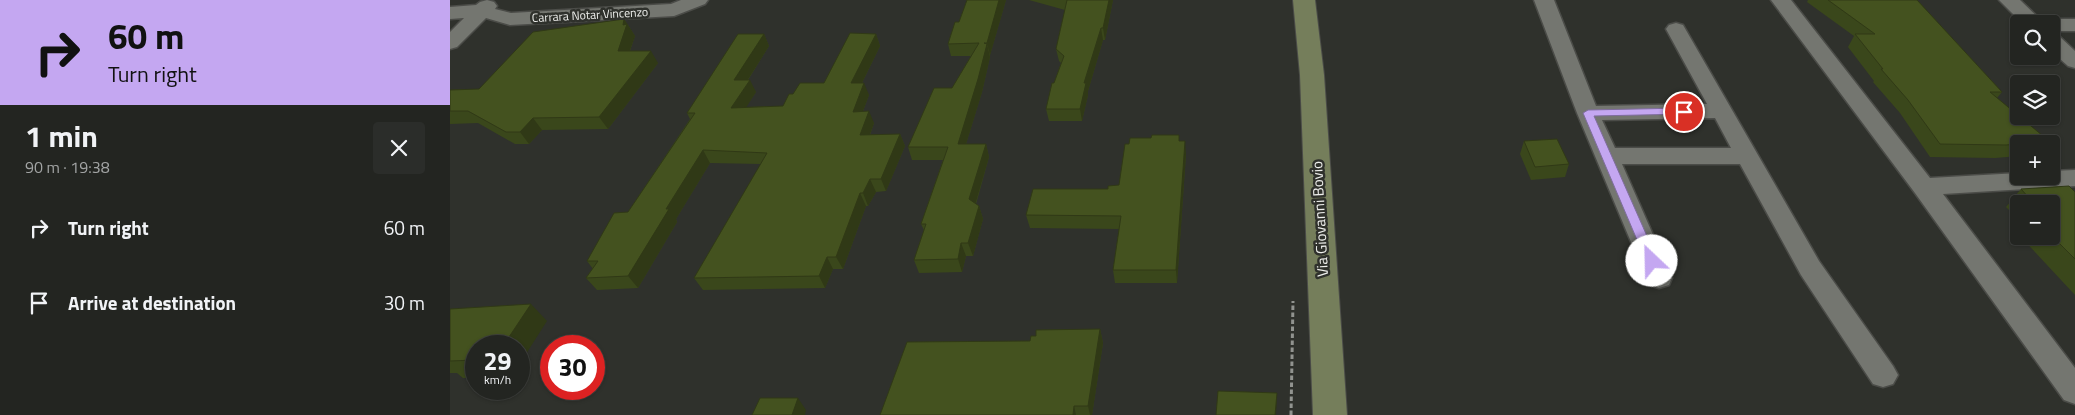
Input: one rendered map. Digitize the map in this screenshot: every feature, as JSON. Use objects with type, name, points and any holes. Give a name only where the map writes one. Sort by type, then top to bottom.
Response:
[{"type":"main road","points":[[1306,12],[1323,0]]},
{"type":"main road","name":"Via Giovanni Bovio","points":[[1306,12],[1312,85],[1330,415]]},
{"type":"street","name":"Carrara Notar Vincenzo","points":[[450,13],[487,6],[510,19],[674,10],[698,0]]},
{"type":"street","points":[[1544,0],[1588,113],[1659,278]]},
{"type":"street","points":[[1781,0],[1924,187],[2075,391]]},
{"type":"street","points":[[2009,0],[2025,15]]},
{"type":"street","points":[[450,43],[487,6]]},
{"type":"street","points":[[2060,25],[2075,25]]},
{"type":"street","points":[[1676,28],[1810,268],[1883,375]]},
{"type":"street","points":[[2060,48],[2075,62]]},
{"type":"street","points":[[1588,113],[1722,111]]},
{"type":"street","points":[[1606,156],[1748,156]]},
{"type":"street","points":[[1924,187],[2075,178]]},
{"type":"building","points":[[967,0],[999,0],[987,43],[984,43],[987,44],[978,79],[958,144],[986,144],[969,199],[979,206],[968,243],[961,243],[958,259],[914,260],[926,224],[921,224],[948,147],[908,147],[934,88],[952,88],[979,43],[948,44],[955,22],[959,22]]},
{"type":"building","points":[[1067,0],[1109,0],[1103,28],[1101,28],[1084,83],[1086,83],[1080,109],[1046,109],[1052,83],[1054,83],[1064,56],[1056,49]]},
{"type":"building","points":[[1828,0],[1917,0],[2002,92],[1990,92],[2010,109],[2010,125],[2030,125],[2042,135],[2010,135],[2010,145],[2006,145],[1940,144],[1908,100],[1881,69],[1883,69],[1855,34],[1875,34]]},
{"type":"building","points":[[624,19],[623,25],[627,24],[618,51],[651,51],[599,117],[533,118],[520,132],[506,132],[468,111],[450,111],[450,90],[479,89],[533,32]]},
{"type":"building","points":[[850,33],[876,34],[851,83],[864,83],[853,112],[869,111],[860,135],[900,134],[881,179],[870,179],[863,193],[860,193],[836,257],[827,257],[819,276],[694,278],[767,153],[703,150],[666,209],[669,209],[628,276],[586,278],[598,261],[587,261],[614,213],[628,212],[695,113],[687,113],[738,34],[764,34],[734,80],[750,80],[731,108],[783,106],[789,94],[793,94],[800,83],[824,83]]},
{"type":"building","points":[[1152,135],[1179,135],[1179,141],[1185,141],[1176,270],[1113,270],[1121,216],[1026,215],[1033,189],[1108,189],[1108,186],[1119,185],[1125,144],[1129,144],[1130,138],[1151,138]]},
{"type":"building","points":[[1557,139],[1569,164],[1535,167],[1524,141]]},
{"type":"building","points":[[2069,186],[2075,192],[2075,259],[2060,244],[2060,195],[2026,195],[2021,189]]},
{"type":"building","points":[[531,304],[510,335],[465,335],[465,360],[450,361],[450,309]]},
{"type":"building","points":[[1100,329],[1088,406],[1074,406],[1073,415],[880,415],[907,342],[1030,341],[1031,336],[1036,336],[1036,330]]},
{"type":"building","points":[[1218,391],[1277,393],[1275,415],[1216,415]]},
{"type":"building","points":[[760,398],[798,398],[792,415],[752,415]]},
{"type":"route","points":[[1652,261],[1588,113],[1684,112]]}]
